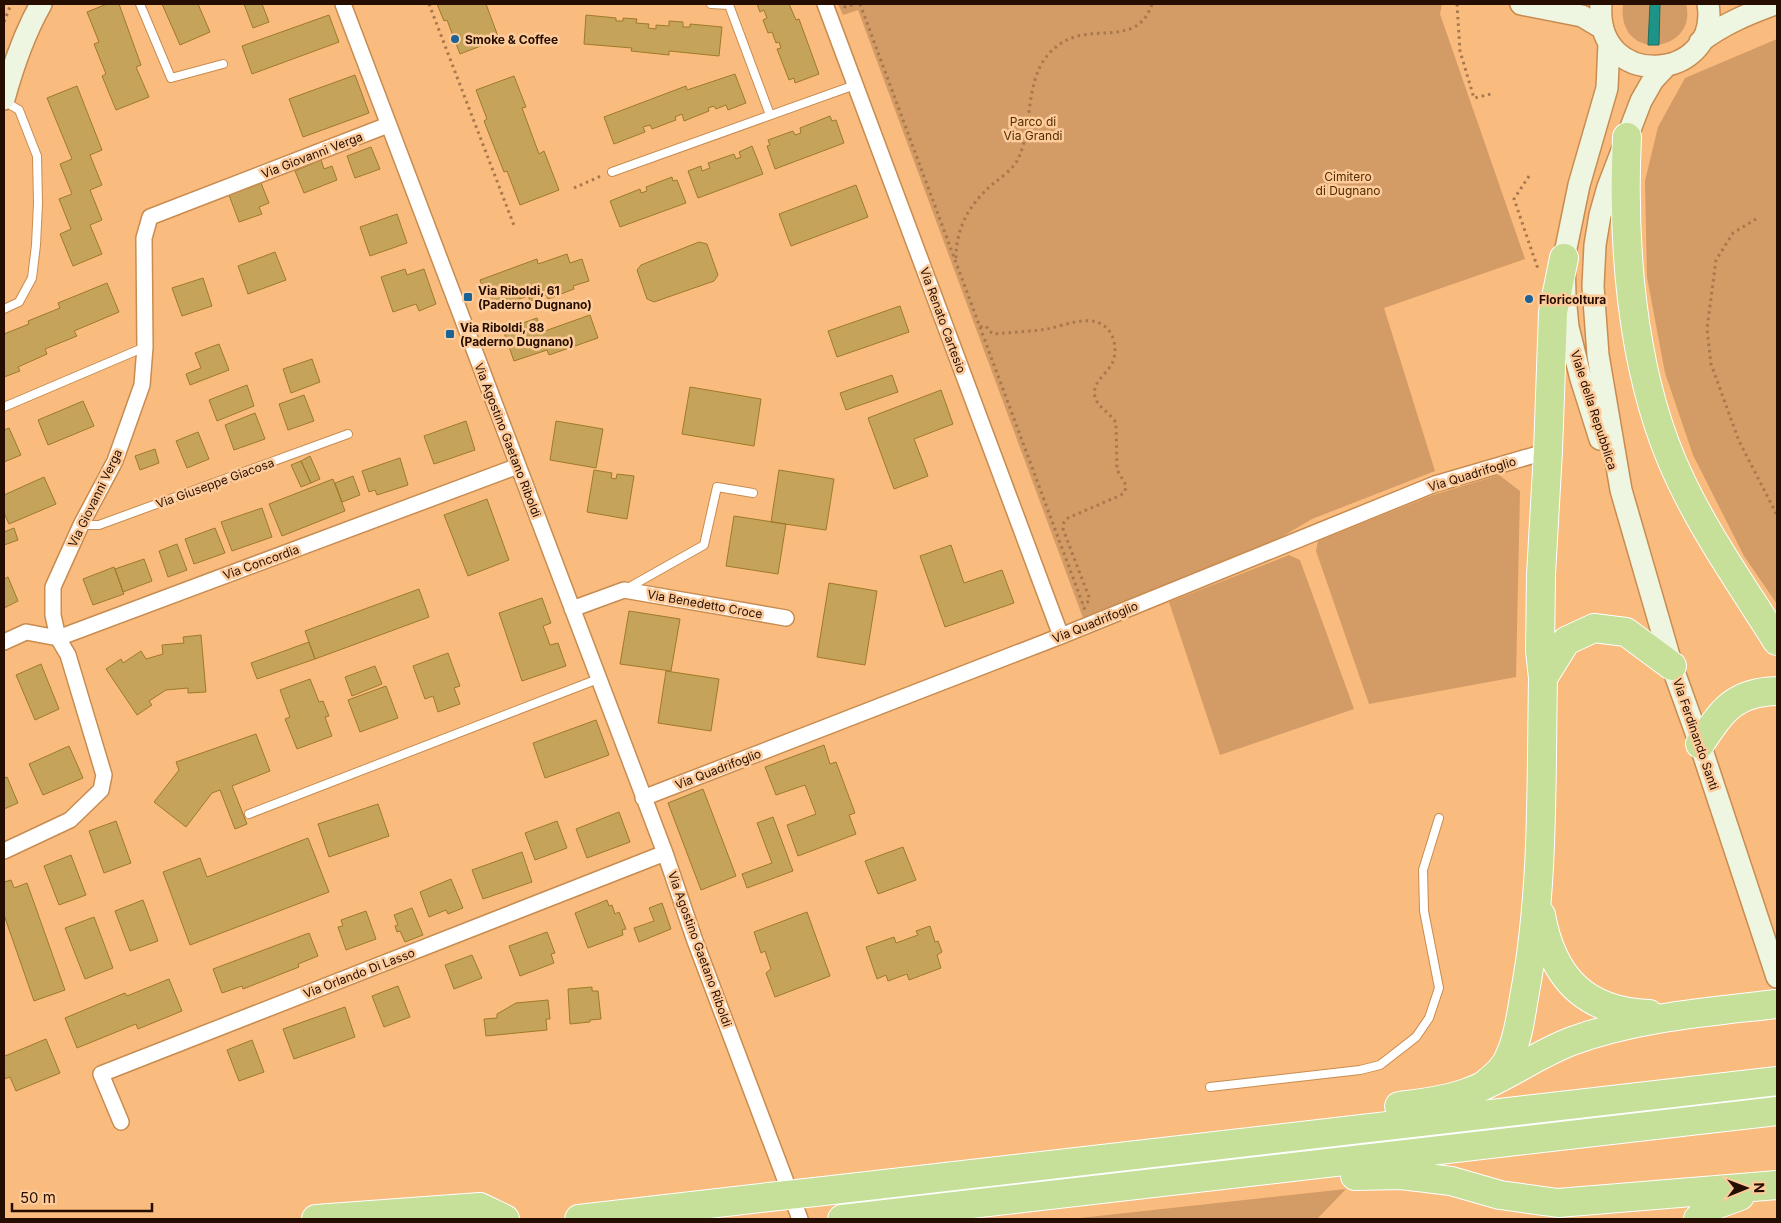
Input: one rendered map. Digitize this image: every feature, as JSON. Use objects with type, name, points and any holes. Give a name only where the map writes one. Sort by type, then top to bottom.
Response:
[{"type":"highway","points":[[1626,137],[1624,204],[1630,286],[1648,387],[1658,424],[1672,461],[1698,515],[1777,641]]},
{"type":"highway","points":[[1483,1086],[1501,1070],[1510,1056],[1516,1039],[1528,977],[1538,897],[1544,678],[1540,651],[1541,575],[1553,312],[1564,258]]},
{"type":"highway","points":[[1544,678],[1566,640],[1594,628],[1626,632],[1672,666]]},
{"type":"highway","points":[[1700,744],[1714,722],[1737,699],[1760,691],[1777,691]]},
{"type":"highway","points":[[1538,897],[1545,937],[1553,956],[1560,970],[1584,995],[1599,1003],[1626,1011],[1683,1015]]},
{"type":"highway","points":[[1311,1135],[1337,1115],[1436,1101],[1468,1093],[1570,1042],[1623,1026],[1683,1015],[1777,1004]]},
{"type":"highway","points":[[579,1219],[1777,1081]]},
{"type":"highway","points":[[842,1219],[1777,1111]]},
{"type":"highway","points":[[1181,1180],[1401,1175],[1451,1181],[1500,1195],[1558,1203],[1771,1186]]},
{"type":"highway","points":[[1698,1219],[1710,1207],[1771,1186]]},
{"type":"highway","points":[[1500,1195],[1521,1219]]},
{"type":"highway","points":[[316,1219],[480,1207],[505,1219]]},
{"type":"main road","points":[[4,100],[22,44],[41,4]]},
{"type":"main road","points":[[1521,4],[1582,16],[1606,35],[1622,56],[1635,64],[1650,67],[1666,66],[1678,62],[1690,54],[1715,31],[1731,22],[1775,4]]},
{"type":"main road","name":"Viale della Repubblica","points":[[1601,4],[1600,14],[1606,35],[1607,88],[1579,185],[1564,258],[1568,327],[1574,352],[1601,442],[1621,490]]},
{"type":"main road","points":[[1700,43],[1709,21],[1708,4]]},
{"type":"main road","name":"Viale della Repubblica","points":[[1621,490],[1598,355],[1593,286],[1595,245],[1600,215],[1608,187],[1626,137],[1641,101],[1653,80],[1666,66]]},
{"type":"main road","name":"Via Ferdinando Santi","points":[[1621,490],[1672,666],[1700,744],[1777,977]]},
{"type":"street","name":"Via Agostino Gaetano Riboldi","points":[[343,4],[665,853],[699,950],[800,1219]]},
{"type":"street","name":"Via Renato Cartesio","points":[[825,4],[1060,636]]},
{"type":"street","name":"Via Giovanni Verga","points":[[4,851],[70,820],[101,790],[104,775],[68,655],[58,638],[53,615],[53,587],[81,525],[115,461],[142,385],[145,347],[144,238],[150,217],[388,125]]},
{"type":"street","name":"Via Quadrifoglio","points":[[644,798],[1060,636],[1435,484],[1548,451]]},
{"type":"street","name":"Via Concordia","points":[[58,638],[518,466]]},
{"type":"street","name":"Via Benedetto Croce","points":[[572,609],[624,590],[786,618]]},
{"type":"street","points":[[4,642],[26,632],[58,638]]},
{"type":"street","name":"Via Orlando Di Lasso","points":[[121,1122],[101,1074],[665,853]]},
{"type":"lane","points":[[140,4],[170,78],[223,64]]},
{"type":"lane","points":[[711,4],[729,5],[770,115]]},
{"type":"lane","points":[[612,172],[855,85]]},
{"type":"lane","points":[[4,100],[19,110],[37,156],[38,203],[32,278],[19,302],[4,309]]},
{"type":"lane","points":[[4,407],[145,347]]},
{"type":"lane","name":"Via Giuseppe Giacosa","points":[[81,525],[99,526],[348,434]]},
{"type":"lane","name":"Via Benedetto Croce","points":[[624,590],[704,545],[717,487],[753,494]]},
{"type":"lane","points":[[249,814],[598,679]]},
{"type":"lane","points":[[1210,1087],[1360,1070],[1380,1065],[1416,1036],[1430,1018],[1439,988],[1424,911],[1424,870],[1439,818]]},
{"type":"path","points":[[4,22],[11,4]]},
{"type":"path","points":[[429,4],[516,228]]},
{"type":"path","points":[[843,4],[845,8],[856,4]]},
{"type":"path","points":[[860,4],[1087,615]]},
{"type":"path","points":[[956,261],[958,234],[972,205],[983,192],[1017,162],[1023,147],[1037,73],[1044,59],[1065,40],[1079,34],[1127,30],[1139,26],[1148,16],[1152,4]]},
{"type":"path","points":[[1456,4],[1460,51],[1474,98],[1491,94]]},
{"type":"path","points":[[574,188],[612,172]]},
{"type":"path","points":[[1529,176],[1514,200],[1540,275]]},
{"type":"path","points":[[1756,219],[1732,233],[1716,260],[1708,329],[1710,364],[1739,441],[1777,515]]},
{"type":"path","points":[[980,327],[986,326],[994,334],[1045,329],[1091,321],[1102,323],[1114,338],[1114,359],[1109,370],[1097,381],[1094,390],[1098,405],[1113,417],[1116,423],[1117,470],[1126,485],[1125,491],[1121,495],[1068,518],[1064,522],[1063,528],[1089,601],[1083,605]]},
{"type":"green space","points":[[838,4],[1442,4],[1440,14],[1525,259],[1384,308],[1435,471],[1312,519],[1278,539],[1083,618],[858,10],[843,15]]},
{"type":"green space","points":[[1623,4],[1686,4],[1687,21],[1681,33],[1670,41],[1657,45],[1643,43],[1632,36],[1624,23]]},
{"type":"green space","points":[[1777,39],[1777,604],[1744,556],[1693,455],[1665,373],[1647,277],[1645,181],[1658,127],[1685,78]]},
{"type":"green space","points":[[1499,475],[1520,491],[1516,677],[1369,704],[1316,551],[1318,541],[1433,495]]},
{"type":"green space","points":[[1289,555],[1300,560],[1354,709],[1220,755],[1169,602]]},
{"type":"green space","points":[[1346,1189],[1317,1219],[1071,1219]]},
{"type":"water","points":[[1650,4],[1660,4],[1659,45],[1648,45]]},
{"type":"building","points":[[107,4],[119,4],[141,65],[136,67],[149,97],[116,110],[102,76],[106,74],[94,44],[99,42],[87,12]]},
{"type":"building","points":[[162,4],[198,4],[210,32],[180,45]]},
{"type":"building","points":[[244,4],[262,4],[269,22],[253,28]]},
{"type":"building","points":[[437,4],[486,4],[499,39],[460,54],[447,20],[444,21]]},
{"type":"building","points":[[757,4],[789,4],[796,20],[799,19],[819,74],[795,83],[794,78],[789,80],[777,49],[781,48],[779,42],[776,43],[772,32],[768,33],[763,20],[767,18],[764,10],[760,12]]},
{"type":"building","points":[[329,15],[339,42],[252,74],[242,46]]},
{"type":"building","points":[[586,15],[616,18],[616,21],[623,21],[623,18],[637,19],[636,23],[649,24],[648,28],[656,29],[656,25],[669,26],[669,21],[683,22],[683,27],[690,27],[690,24],[722,27],[719,56],[669,51],[669,55],[631,51],[632,48],[584,44]]},
{"type":"building","points":[[735,74],[746,103],[728,110],[726,105],[716,109],[714,106],[708,108],[709,111],[684,121],[682,114],[675,117],[676,120],[652,129],[650,125],[643,127],[645,132],[614,144],[604,117],[686,86],[687,90]]},
{"type":"building","points":[[355,75],[369,113],[303,137],[289,99]]},
{"type":"building","points":[[514,76],[526,107],[522,108],[539,154],[544,151],[559,190],[520,205],[507,171],[504,172],[484,121],[487,119],[476,90]]},
{"type":"building","points":[[77,86],[102,150],[90,155],[102,185],[90,190],[102,220],[90,225],[102,254],[73,266],[60,234],[71,229],[59,199],[72,194],[60,164],[72,159],[47,98]]},
{"type":"building","points":[[830,116],[832,121],[836,120],[844,143],[775,169],[767,146],[770,145],[768,140],[793,131],[795,135],[801,133],[800,128]]},
{"type":"building","points":[[752,146],[763,174],[698,198],[688,171],[701,166],[702,171],[710,168],[708,163],[734,154],[736,159],[741,157],[739,152]]},
{"type":"building","points":[[371,147],[380,169],[355,178],[347,156]]},
{"type":"building","points":[[321,160],[324,169],[332,166],[337,180],[304,193],[295,171]]},
{"type":"building","points":[[672,177],[673,181],[677,180],[686,203],[620,227],[610,201],[640,189],[641,193],[647,191],[646,187]]},
{"type":"building","points":[[261,183],[269,203],[259,207],[262,214],[239,222],[229,195]]},
{"type":"building","points":[[856,185],[868,217],[791,246],[779,214]]},
{"type":"building","points":[[397,214],[407,243],[370,256],[360,227]]},
{"type":"building","points":[[699,242],[707,244],[718,275],[714,281],[654,302],[647,299],[637,270],[641,265]]},
{"type":"building","points":[[275,252],[286,280],[248,294],[238,266]]},
{"type":"building","points":[[567,254],[570,263],[582,259],[589,281],[573,286],[574,289],[548,299],[546,295],[530,301],[528,296],[508,303],[507,300],[489,306],[480,280],[537,259],[538,264]]},
{"type":"building","points":[[405,269],[407,275],[424,269],[436,304],[419,311],[416,304],[393,312],[381,277]]},
{"type":"building","points":[[203,278],[212,306],[182,316],[172,288]]},
{"type":"building","points":[[107,283],[119,312],[74,331],[77,336],[45,349],[47,354],[18,367],[20,371],[4,377],[4,334],[29,324],[28,321],[60,308],[58,303]]},
{"type":"building","points":[[900,306],[909,332],[837,357],[828,331]]},
{"type":"building","points":[[590,315],[598,338],[549,355],[547,350],[514,361],[503,330],[537,318],[542,332]]},
{"type":"building","points":[[219,344],[229,370],[190,385],[186,374],[201,368],[195,353]]},
{"type":"building","points":[[312,359],[320,382],[291,393],[283,369]]},
{"type":"building","points":[[892,375],[898,392],[846,410],[840,393]]},
{"type":"building","points":[[247,385],[254,406],[217,421],[209,400]]},
{"type":"building","points":[[690,387],[761,399],[754,446],[682,434]]},
{"type":"building","points":[[941,390],[953,424],[914,439],[928,476],[894,489],[868,418]]},
{"type":"building","points":[[304,395],[314,421],[288,430],[279,404]]},
{"type":"building","points":[[83,401],[94,426],[48,445],[38,420]]},
{"type":"building","points":[[255,413],[265,439],[234,450],[225,425]]},
{"type":"building","points":[[466,421],[475,450],[434,464],[424,436]]},
{"type":"building","points":[[556,421],[603,429],[596,468],[550,460]]},
{"type":"building","points":[[9,428],[21,455],[4,462],[4,430]]},
{"type":"building","points":[[198,432],[209,459],[187,468],[176,441]]},
{"type":"building","points":[[155,449],[159,463],[140,470],[135,456]]},
{"type":"building","points":[[310,456],[320,479],[311,483],[301,461]]},
{"type":"building","points":[[400,458],[408,485],[377,495],[375,490],[369,492],[362,471]]},
{"type":"building","points":[[301,461],[311,483],[301,487],[291,465]]},
{"type":"building","points":[[594,470],[612,473],[611,478],[616,479],[617,474],[634,476],[627,519],[587,512]]},
{"type":"building","points":[[779,470],[834,479],[826,530],[771,522]]},
{"type":"building","points":[[353,476],[360,495],[342,502],[335,483]]},
{"type":"building","points":[[44,477],[56,504],[9,524],[4,513],[4,495]]},
{"type":"building","points":[[333,479],[345,511],[282,536],[269,504]]},
{"type":"building","points":[[487,499],[509,560],[468,576],[444,515]]},
{"type":"building","points":[[262,508],[272,537],[232,551],[221,522]]},
{"type":"building","points":[[734,516],[786,524],[778,574],[726,566]]},
{"type":"building","points":[[14,528],[18,540],[4,545],[4,532]]},
{"type":"building","points":[[215,528],[225,553],[194,564],[185,539]]},
{"type":"building","points":[[177,544],[187,570],[168,577],[159,551]]},
{"type":"building","points":[[951,545],[964,583],[1002,570],[1014,603],[945,627],[920,556]]},
{"type":"building","points":[[144,559],[152,581],[123,592],[115,569]]},
{"type":"building","points":[[114,567],[124,594],[93,605],[83,579]]},
{"type":"building","points":[[8,577],[18,601],[4,608],[4,579]]},
{"type":"building","points":[[829,583],[877,591],[865,665],[817,657]]},
{"type":"building","points":[[419,589],[429,617],[315,659],[305,631]]},
{"type":"building","points":[[542,598],[551,623],[543,626],[550,645],[558,643],[566,666],[522,681],[499,613]]},
{"type":"building","points":[[629,611],[680,619],[671,671],[620,664]]},
{"type":"building","points":[[201,635],[206,692],[188,693],[188,688],[166,690],[149,701],[152,705],[137,715],[106,669],[121,659],[123,663],[141,651],[146,659],[163,654],[162,645],[184,643],[183,637]]},
{"type":"building","points":[[309,642],[315,659],[257,679],[251,663]]},
{"type":"building","points":[[448,653],[460,686],[454,688],[460,704],[438,712],[433,696],[425,699],[413,666]]},
{"type":"building","points":[[41,664],[59,709],[35,720],[16,675]]},
{"type":"building","points":[[375,666],[382,684],[352,696],[345,677]]},
{"type":"building","points":[[666,671],[719,679],[711,731],[658,723]]},
{"type":"building","points":[[310,679],[319,702],[323,701],[329,716],[325,717],[332,736],[297,749],[285,719],[290,717],[280,690]]},
{"type":"building","points":[[386,686],[398,718],[360,732],[348,700]]},
{"type":"building","points":[[596,720],[609,755],[545,778],[533,743]]},
{"type":"building","points":[[256,734],[270,771],[232,786],[247,824],[235,829],[220,790],[212,793],[186,827],[154,802],[179,770],[176,762]]},
{"type":"building","points":[[824,745],[830,764],[836,762],[855,813],[849,815],[856,834],[798,856],[787,825],[816,814],[805,785],[776,795],[765,767]]},
{"type":"building","points":[[69,746],[83,778],[43,795],[29,764]]},
{"type":"building","points":[[7,777],[18,803],[4,809],[4,778]]},
{"type":"building","points":[[703,789],[736,876],[701,890],[668,803]]},
{"type":"building","points":[[378,804],[389,836],[329,857],[318,824]]},
{"type":"building","points":[[619,812],[630,842],[587,858],[576,829]]},
{"type":"building","points":[[773,817],[793,871],[747,888],[742,874],[772,863],[757,823]]},
{"type":"building","points":[[116,821],[131,863],[104,873],[89,831]]},
{"type":"building","points":[[557,821],[567,848],[535,860],[525,833]]},
{"type":"building","points":[[308,838],[329,892],[190,945],[163,872],[200,858],[207,877]]},
{"type":"building","points":[[903,847],[916,880],[878,894],[865,861]]},
{"type":"building","points":[[522,852],[532,882],[483,899],[472,870]]},
{"type":"building","points":[[71,855],[86,895],[59,905],[44,866]]},
{"type":"building","points":[[451,879],[463,908],[448,914],[446,910],[429,917],[420,892]]},
{"type":"building","points":[[11,880],[14,888],[27,883],[65,990],[34,1001],[4,915],[4,882]]},
{"type":"building","points":[[143,900],[158,941],[130,951],[115,911]]},
{"type":"building","points":[[607,900],[609,906],[612,905],[615,914],[619,912],[626,929],[622,930],[623,935],[588,948],[575,913]]},
{"type":"building","points":[[662,903],[671,929],[639,942],[634,928],[654,921],[649,908]]},
{"type":"building","points":[[412,908],[423,935],[405,942],[400,931],[397,932],[395,926],[398,925],[394,915]]},
{"type":"building","points":[[366,911],[376,939],[346,950],[338,927],[343,926],[341,920]]},
{"type":"building","points":[[807,912],[830,976],[775,997],[766,973],[771,969],[765,951],[761,953],[754,932]]},
{"type":"building","points":[[94,917],[113,968],[85,979],[65,928]]},
{"type":"building","points":[[930,926],[935,942],[938,941],[942,952],[937,955],[941,968],[909,980],[907,974],[888,981],[886,975],[877,979],[866,947],[894,937],[896,943],[918,935],[916,931]]},
{"type":"building","points":[[547,932],[555,953],[551,954],[554,963],[520,976],[509,946]]},
{"type":"building","points":[[309,933],[318,956],[298,964],[299,967],[243,989],[242,986],[222,993],[213,969]]},
{"type":"building","points":[[472,955],[482,978],[454,989],[445,965]]},
{"type":"building","points":[[169,979],[182,1011],[138,1029],[136,1024],[77,1048],[65,1018],[125,993],[127,996]]},
{"type":"building","points":[[398,986],[410,1017],[384,1027],[372,996]]},
{"type":"building","points":[[592,987],[592,991],[598,991],[601,1019],[570,1024],[568,989]]},
{"type":"building","points":[[548,1000],[550,1019],[546,1019],[547,1030],[486,1036],[484,1019],[497,1018],[497,1014],[516,1003]]},
{"type":"building","points":[[345,1007],[355,1037],[294,1059],[283,1029]]},
{"type":"building","points":[[46,1039],[60,1073],[16,1091],[10,1077],[4,1079],[4,1052],[5,1056]]},
{"type":"building","points":[[252,1040],[264,1072],[239,1081],[227,1050]]},
{"type":"place","name":"Smoke & Coffee","points":[[455,39]]},
{"type":"place","name":"Via Riboldi, 61 (Paderno Dugnano)","points":[[468,297]]},
{"type":"place","name":"Floricoltura","points":[[1529,299]]},
{"type":"place","name":"Via Riboldi, 88 (Paderno Dugnano)","points":[[450,334]]},
{"type":"park label","name":"Parco di Via Grandi","points":[[1033,128]]},
{"type":"park label","name":"Cimitero di Dugnano","points":[[1348,183]]}]
